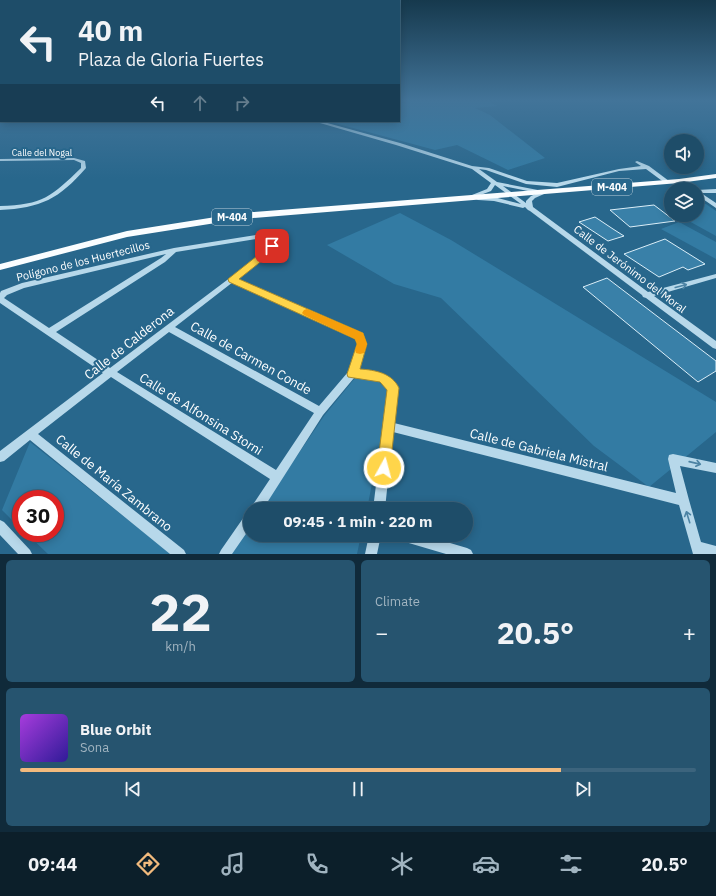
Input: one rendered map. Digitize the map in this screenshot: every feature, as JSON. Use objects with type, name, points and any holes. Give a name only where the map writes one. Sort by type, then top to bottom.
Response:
[{"type":"main road","name":"M-404","points":[[666,182],[716,176]]},
{"type":"main road","name":"M-404","points":[[0,267],[127,234],[241,216],[295,210],[510,195],[664,182]]},
{"type":"street","points":[[336,127],[398,144],[467,166],[487,169],[526,182],[557,185],[619,170],[647,167]]},
{"type":"street","name":"Calle del Nogal","points":[[0,160],[74,159],[83,162],[84,168],[56,195],[41,204],[19,208],[0,208]]},
{"type":"street","points":[[637,162],[647,167],[666,182]]},
{"type":"street","name":"Calle de Jerónimo del Moral","points":[[467,166],[474,168],[716,346]]},
{"type":"street","points":[[469,198],[489,190],[494,183],[544,192]]},
{"type":"street","points":[[704,192],[716,191]]},
{"type":"street","points":[[530,209],[529,202],[533,196],[544,192]]},
{"type":"street","points":[[704,197],[716,206]]},
{"type":"street","name":"Calle de Jerónimo del Moral","points":[[469,198],[494,199],[530,209]]},
{"type":"street","name":"Polígono de los Huertecillos","points":[[111,373],[0,298],[4,293],[22,286],[174,250],[262,236],[271,239],[272,246]]},
{"type":"street","name":"Calle de Calderona","points":[[0,458],[265,254],[272,246]]},
{"type":"street","name":"Polígono de los Huertecillos","points":[[49,332],[163,260],[174,250]]},
{"type":"street","points":[[646,295],[716,276]]},
{"type":"street","points":[[232,279],[359,336],[362,344],[352,374],[320,412],[261,502]]},
{"type":"street","name":"Calle de Carmen Conde","points":[[169,328],[320,412]]},
{"type":"street","name":"Calle de Alfonsina Storni","points":[[111,373],[277,477]]},
{"type":"street","points":[[352,374],[366,374],[384,378],[393,388],[379,502]]},
{"type":"street","name":"Calle de Gabriela Mistral","points":[[388,426],[683,500]]},
{"type":"street","name":"Calle de María Zambrano","points":[[31,435],[180,554]]},
{"type":"street","points":[[716,468],[673,459],[698,551],[716,552]]},
{"type":"street","points":[[0,526],[26,554]]},
{"type":"street","points":[[225,554],[243,528]]},
{"type":"street","points":[[371,554],[374,542]]},
{"type":"street","points":[[426,542],[467,554]]},
{"type":"shaded area","points":[[349,127],[505,127],[545,158],[508,170],[457,145],[435,150]]},
{"type":"shaded area","points":[[704,204],[716,211],[716,236],[691,222],[704,222]]},
{"type":"shaded area","points":[[400,213],[451,240],[716,402],[716,432],[649,487],[594,446],[441,298],[394,284],[327,245]]},
{"type":"shaded area","points":[[679,222],[716,242],[716,259],[661,229]]},
{"type":"shaded area","points":[[355,378],[377,380],[388,391],[381,438],[368,502],[266,502],[324,416]]},
{"type":"shaded area","points":[[30,442],[171,554],[48,554],[35,542],[64,542],[64,490],[12,490],[12,520],[2,510]]},
{"type":"shaded area","points":[[243,535],[243,542],[360,542],[357,554],[230,554]]},
{"type":"building","points":[[654,205],[664,213],[664,222],[668,222],[630,227],[610,210]]},
{"type":"building","points":[[595,217],[624,236],[608,241],[579,222]]},
{"type":"building","points":[[665,239],[705,264],[688,270],[683,267],[659,277],[624,254]]},
{"type":"building","points":[[607,278],[716,361],[716,371],[698,382],[583,287]]},
{"type":"slow traffic","points":[[307,313],[359,336],[362,344],[360,350]]},
{"type":"route","points":[[272,246],[265,254],[232,279],[359,336],[362,344],[352,374],[366,374],[384,378],[393,388],[384,468]]}]
